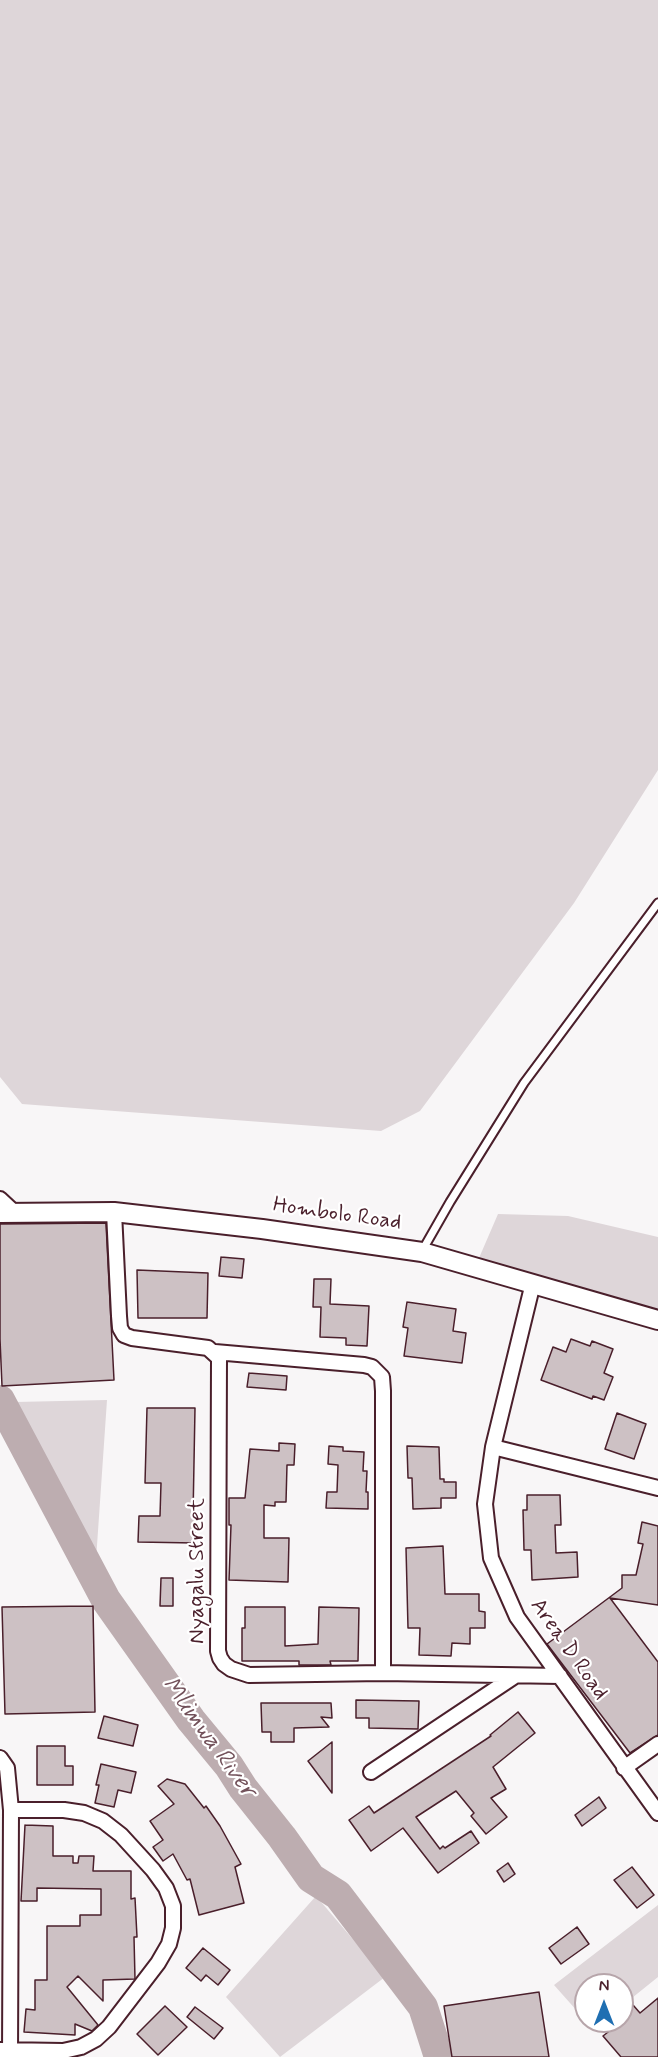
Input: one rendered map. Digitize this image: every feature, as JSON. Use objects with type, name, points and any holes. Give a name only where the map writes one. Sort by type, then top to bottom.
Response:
[{"type":"street","points":[[0,1199],[7,1213]]},
{"type":"street","name":"Hombolo Road","points":[[7,1213],[114,1212],[262,1229],[422,1252],[658,1320]]},
{"type":"street","points":[[114,1212],[119,1316],[120,1328],[124,1335],[208,1348],[215,1352],[364,1365],[372,1367],[382,1377],[383,1673]]},
{"type":"street","name":"Area D Road","points":[[533,1283],[493,1447],[485,1504],[491,1558],[517,1617],[658,1813]]},
{"type":"street","name":"Nyagalu Street","points":[[215,1352],[220,1366],[220,1658],[231,1669],[249,1675],[383,1673],[560,1676]]},
{"type":"street","points":[[493,1447],[658,1488]]},
{"type":"street","points":[[371,1773],[515,1676]]},
{"type":"street","points":[[624,1768],[658,1744]]},
{"type":"street","points":[[0,1758],[7,1768],[11,1810],[5,1903],[7,2053],[63,2051],[81,2047],[96,2039],[108,2027],[158,1964],[169,1944],[173,1928],[172,1906],[166,1888],[153,1870],[121,1835],[103,1821],[84,1813],[64,1810],[11,1810]]},
{"type":"lane","points":[[422,1252],[450,1202],[524,1083],[658,903]]},
{"type":"shaded area","points":[[0,0],[658,0],[658,770],[574,903],[420,1111],[381,1131],[22,1104],[0,1077]]},
{"type":"shaded area","points":[[498,1214],[568,1216],[658,1237],[658,1309],[479,1258]]},
{"type":"shaded area","points":[[107,1400],[96,1560],[15,1402]]},
{"type":"shaded area","points":[[316,1896],[385,1977],[280,2057],[226,1997]]},
{"type":"shaded area","points":[[658,1905],[658,1977],[634,1996],[634,1973],[574,1973],[574,2008],[554,1985]]},
{"type":"building","points":[[106,1223],[114,1380],[2,1386],[0,1224]]},
{"type":"building","points":[[221,1257],[244,1259],[242,1278],[219,1276]]},
{"type":"building","points":[[137,1270],[208,1273],[207,1318],[138,1318]]},
{"type":"building","points":[[314,1279],[331,1279],[330,1304],[369,1306],[367,1346],[346,1345],[346,1338],[320,1337],[321,1307],[313,1307]]},
{"type":"building","points":[[407,1302],[456,1309],[453,1331],[466,1333],[462,1363],[404,1356],[408,1328],[403,1327]]},
{"type":"building","points":[[571,1339],[590,1346],[592,1341],[613,1349],[604,1373],[613,1377],[604,1400],[593,1396],[592,1399],[541,1380],[553,1347],[566,1352]]},
{"type":"building","points":[[249,1373],[287,1376],[286,1390],[247,1387]]},
{"type":"building","points":[[147,1408],[195,1408],[193,1517],[195,1517],[195,1543],[138,1542],[139,1516],[160,1516],[161,1483],[145,1483]]},
{"type":"building","points":[[617,1413],[646,1424],[634,1459],[605,1449]]},
{"type":"building","points":[[279,1443],[295,1444],[294,1465],[287,1465],[286,1502],[275,1502],[275,1506],[264,1505],[264,1538],[289,1538],[288,1582],[229,1580],[231,1525],[229,1525],[229,1498],[245,1498],[250,1449],[279,1451]]},
{"type":"building","points":[[329,1446],[343,1447],[343,1451],[364,1452],[363,1471],[367,1471],[368,1509],[326,1508],[327,1492],[337,1492],[338,1465],[328,1464]]},
{"type":"building","points":[[407,1446],[439,1447],[440,1479],[444,1479],[444,1482],[456,1482],[456,1498],[441,1498],[441,1508],[413,1509],[412,1478],[408,1478]]},
{"type":"building","points":[[527,1495],[560,1495],[561,1525],[555,1525],[556,1553],[577,1552],[578,1577],[532,1580],[531,1550],[524,1550],[523,1510],[527,1510]]},
{"type":"building","points":[[642,1522],[658,1526],[658,1605],[610,1598],[658,1662],[658,1735],[630,1753],[547,1644],[622,1588],[622,1575],[636,1575],[643,1544],[638,1543]]},
{"type":"building","points":[[443,1546],[445,1594],[479,1594],[479,1611],[485,1612],[485,1628],[470,1628],[470,1644],[452,1643],[451,1656],[419,1655],[420,1628],[408,1628],[406,1548]]},
{"type":"building","points":[[161,1578],[173,1578],[173,1606],[160,1606]]},
{"type":"building","points":[[93,1606],[95,1712],[5,1714],[2,1607]]},
{"type":"building","points":[[245,1607],[285,1607],[285,1646],[318,1644],[319,1607],[359,1608],[358,1661],[330,1661],[331,1665],[299,1665],[299,1661],[242,1661],[242,1628],[245,1628]]},
{"type":"building","points":[[356,1700],[419,1701],[418,1729],[369,1728],[369,1718],[356,1718]]},
{"type":"building","points":[[261,1703],[331,1703],[332,1718],[321,1717],[329,1727],[294,1728],[294,1742],[271,1742],[271,1732],[262,1732]]},
{"type":"building","points":[[518,1712],[535,1733],[493,1767],[506,1789],[491,1798],[507,1817],[486,1834],[471,1816],[474,1813],[456,1791],[416,1817],[440,1849],[471,1831],[479,1843],[438,1873],[403,1828],[371,1851],[349,1820],[369,1806],[374,1813],[491,1736]]},
{"type":"building","points":[[104,1716],[138,1725],[133,1746],[98,1738]]},
{"type":"building","points":[[332,1742],[332,1793],[308,1761]]},
{"type":"building","points":[[37,1746],[65,1746],[65,1766],[73,1766],[73,1785],[37,1785]]},
{"type":"building","points":[[101,1764],[136,1772],[131,1793],[118,1790],[114,1807],[95,1803]]},
{"type":"building","points":[[167,1779],[185,1784],[204,1808],[206,1806],[220,1826],[241,1864],[235,1867],[244,1903],[199,1915],[190,1879],[187,1880],[173,1854],[163,1861],[153,1847],[163,1840],[150,1821],[174,1804],[158,1786]]},
{"type":"building","points":[[599,1797],[606,1808],[582,1826],[575,1815]]},
{"type":"building","points":[[25,1825],[53,1826],[53,1856],[73,1856],[73,1863],[78,1863],[79,1856],[94,1856],[93,1871],[131,1871],[131,1899],[135,1898],[137,1937],[134,1937],[135,1979],[103,1980],[103,2001],[78,1976],[67,1987],[98,2025],[92,2031],[75,2024],[75,2035],[24,2032],[26,2009],[35,2010],[35,1980],[47,1980],[47,1926],[80,1926],[80,1915],[101,1915],[101,1889],[37,1888],[37,1901],[21,1901]]},
{"type":"building","points":[[508,1863],[515,1874],[504,1882],[497,1871]]},
{"type":"building","points":[[632,1867],[654,1895],[637,1908],[614,1880]]},
{"type":"building","points":[[577,1927],[589,1944],[561,1964],[549,1948]]},
{"type":"building","points":[[203,1948],[230,1970],[218,1985],[206,1975],[201,1981],[186,1968]]},
{"type":"building","points":[[539,1992],[549,2057],[452,2057],[444,2006]]},
{"type":"building","points":[[658,1998],[658,2057],[621,2057],[603,2036],[607,2033],[634,2033],[634,2006],[640,2013]]},
{"type":"building","points":[[165,2006],[187,2027],[158,2055],[137,2034]]},
{"type":"building","points":[[195,2007],[223,2028],[214,2039],[187,2017]]},
{"type":"waterway","name":"Mlimwa River","points":[[0,1400],[106,1600],[191,1720],[229,1766],[311,1878],[338,1895],[423,2007],[439,2057]]}]
